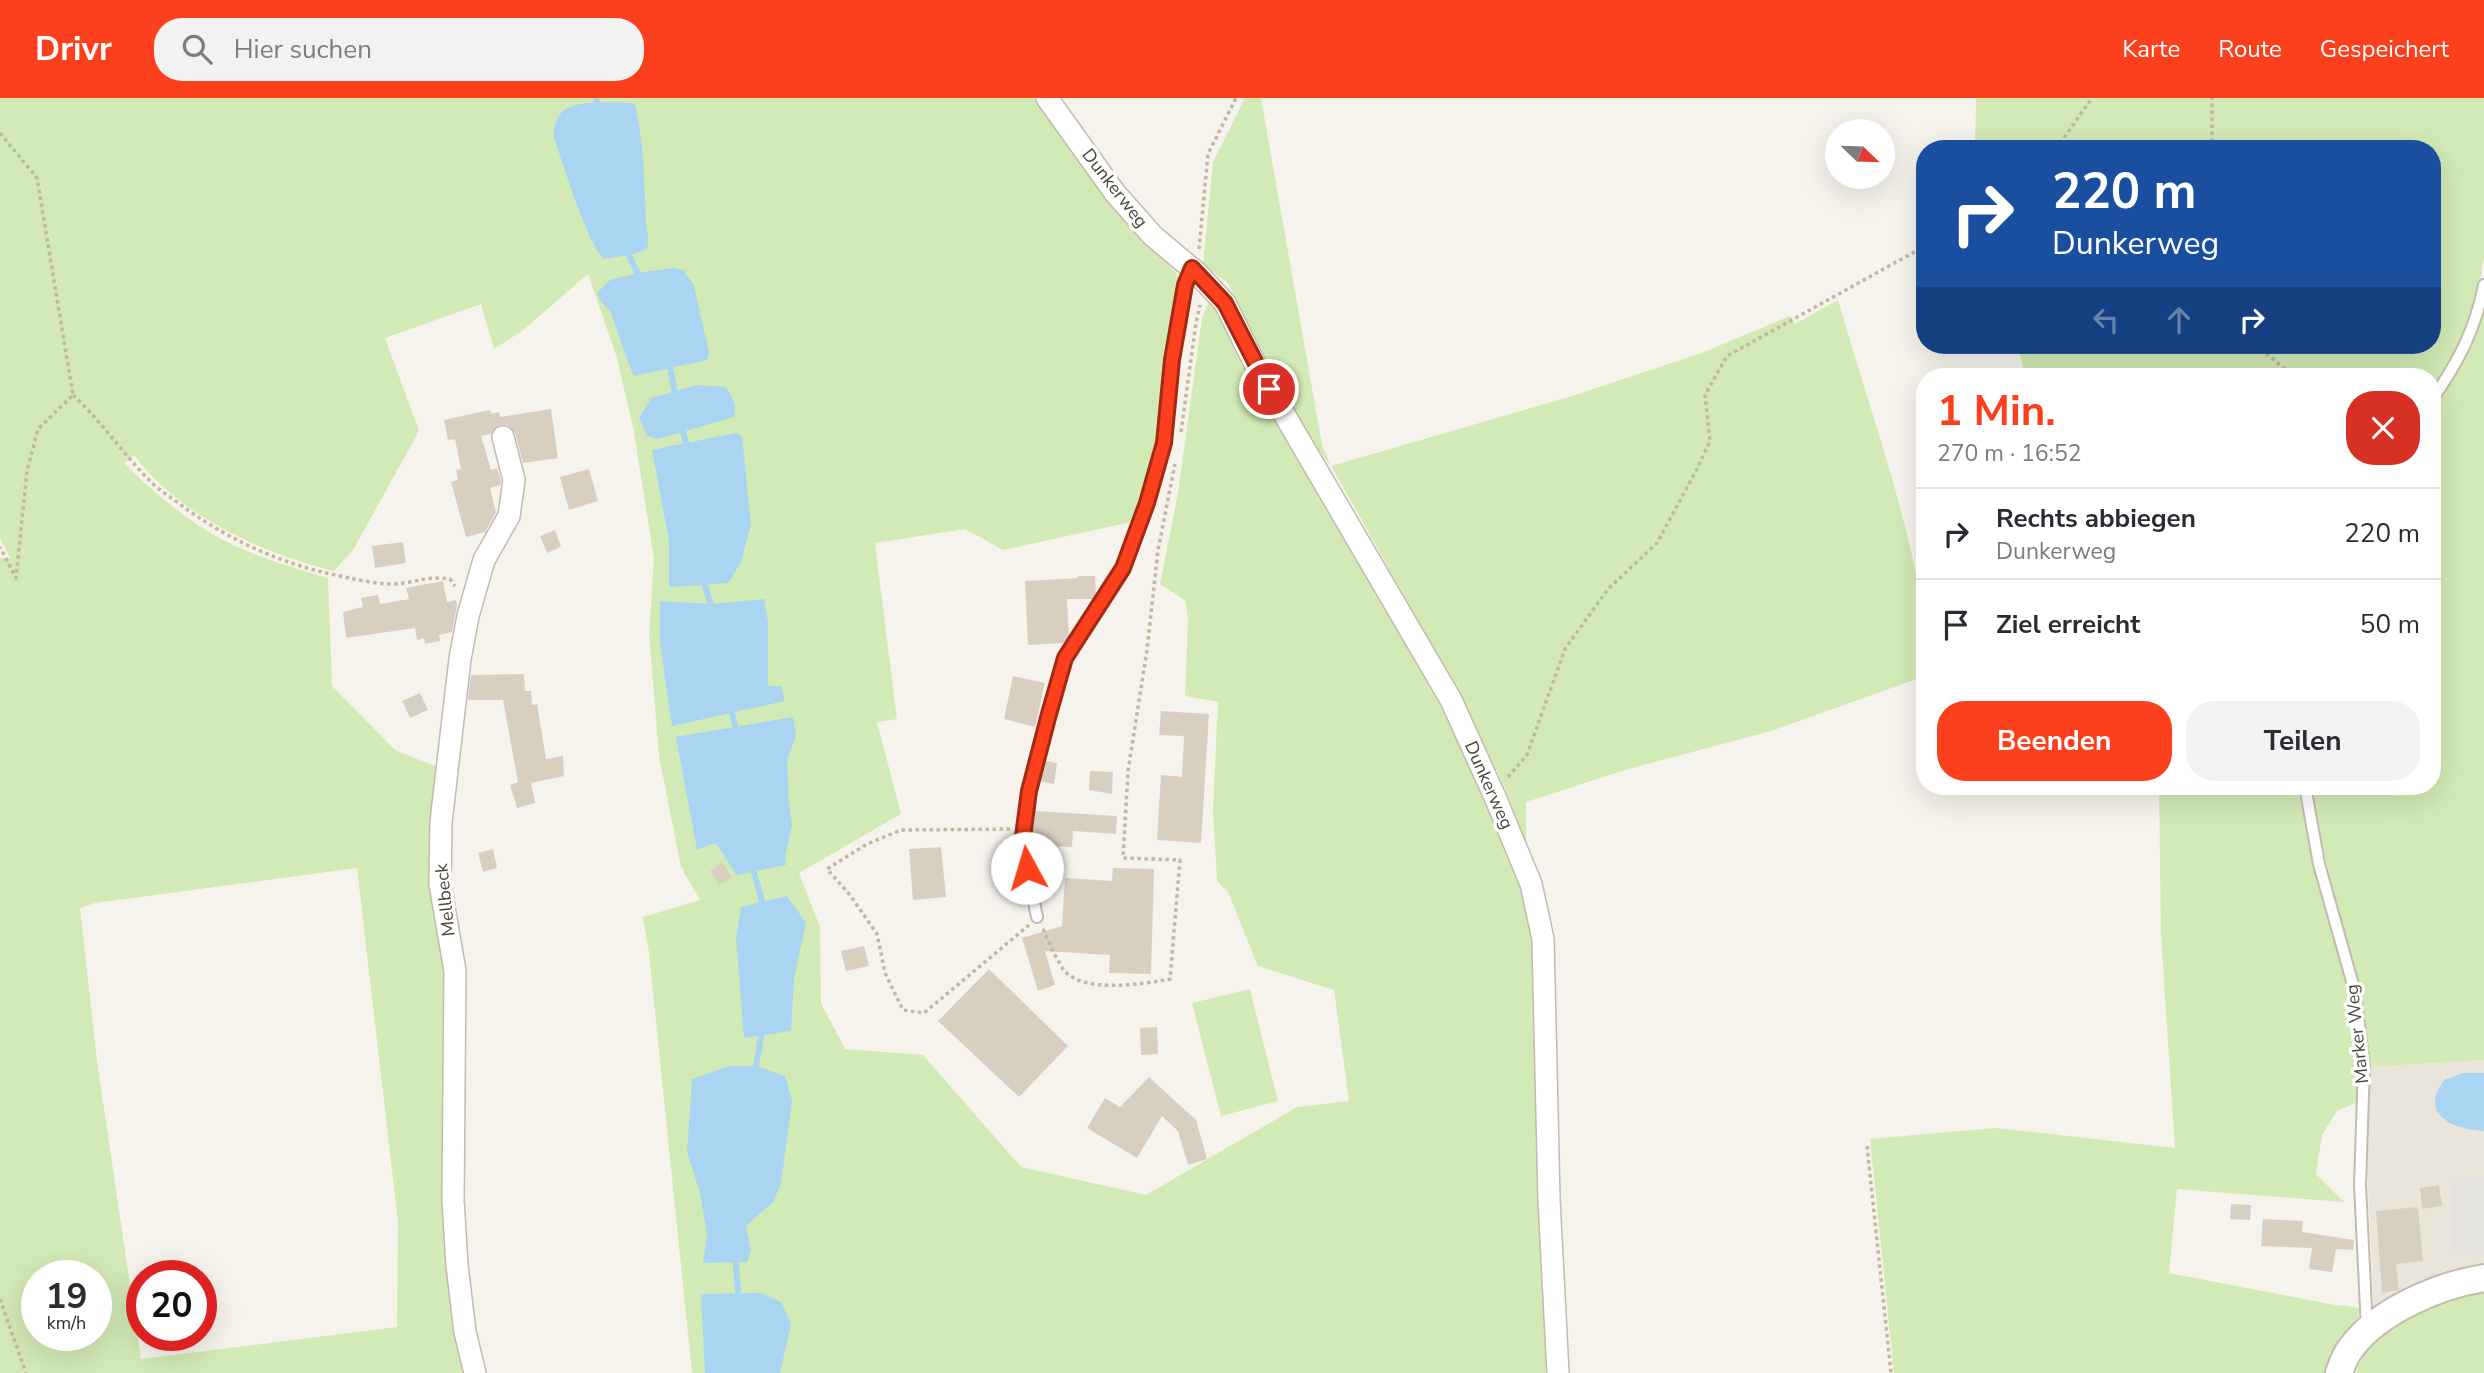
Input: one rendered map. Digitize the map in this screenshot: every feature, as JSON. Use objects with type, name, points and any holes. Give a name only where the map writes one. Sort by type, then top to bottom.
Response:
[{"type":"street","name":"Dunkerweg","points":[[1047,98],[1115,193],[1153,236],[1198,275],[1225,303],[1263,378],[1451,700],[1531,884],[1544,939],[1549,1199],[1558,1373]]},
{"type":"street","name":"Mellbeck","points":[[475,1373],[465,1332],[457,1265],[453,1200],[454,971],[440,884],[440,822],[460,660],[468,617],[484,560],[509,516],[514,480],[503,437]]},
{"type":"street","points":[[2339,1373],[2349,1350],[2367,1330],[2410,1301],[2470,1280],[2484,1278]]},
{"type":"lane","points":[[1037,917],[1022,844],[1029,791],[1065,658],[1123,568],[1147,503],[1164,443],[1174,347],[1185,285],[1198,275]]},
{"type":"lane","points":[[2441,387],[2457,363],[2478,314],[2484,285]]},
{"type":"lane","name":"Marker Weg","points":[[2307,795],[2319,864],[2355,992],[2364,1066],[2360,1185],[2367,1330]]},
{"type":"path","points":[[1180,442],[1196,323],[1208,154],[1236,98]]},
{"type":"path","points":[[2062,140],[2092,98]]},
{"type":"path","points":[[2212,98],[2212,140]]},
{"type":"path","points":[[0,133],[37,178],[73,395],[105,427],[125,454],[154,485],[193,514],[239,542],[291,563],[350,579],[393,584],[433,576],[450,579],[458,589],[468,617]]},
{"type":"path","points":[[1495,797],[1503,783],[1527,755],[1565,649],[1608,589],[1657,543],[1696,471],[1710,441],[1705,395],[1727,356],[1916,251]]},
{"type":"path","points":[[2266,354],[2284,368]]},
{"type":"path","points":[[0,547],[16,578],[27,471],[38,429],[73,395]]},
{"type":"path","points":[[1024,829],[901,830],[867,844],[827,869],[877,934],[885,973],[903,1010],[924,1013],[1037,917],[1065,971],[1084,983],[1137,985],[1170,979],[1180,860],[1123,858],[1128,771],[1147,650],[1158,550],[1177,454]]},
{"type":"path","points":[[1867,1146],[1891,1373]]},
{"type":"path","points":[[0,1299],[26,1373]]},
{"type":"shaded area","points":[[2484,1060],[2484,1270],[2374,1312],[2367,1164],[2370,1067]]},
{"type":"shaded area","points":[[2452,1179],[2484,1179],[2484,1255],[2452,1255]]},
{"type":"green space","points":[[0,98],[1038,98],[1145,238],[1178,276],[1167,354],[1160,438],[1133,526],[1131,522],[1003,550],[965,529],[875,543],[897,719],[877,722],[901,814],[799,873],[820,927],[821,1003],[845,1049],[923,1055],[1021,1167],[1146,1195],[1297,1107],[1349,1101],[1334,990],[1258,966],[1228,892],[1217,881],[1213,810],[1218,702],[1185,696],[1188,619],[1185,600],[1160,584],[1178,493],[1202,318],[1211,298],[1444,699],[1491,805],[1540,939],[1551,1373],[692,1373],[649,953],[643,917],[700,900],[681,867],[659,756],[649,633],[654,559],[634,432],[617,358],[588,274],[522,331],[494,349],[481,304],[385,338],[419,431],[353,550],[334,571],[278,554],[224,529],[174,496],[134,455],[124,463],[174,508],[216,536],[279,563],[328,578],[332,686],[395,750],[442,769],[439,889],[471,1373],[0,1373],[0,558],[10,558],[0,538]],"holes":[[[357,868],[398,1222],[397,1327],[141,1359],[140,1351],[126,1351],[126,1260],[97,1061],[80,908],[95,903]]]},
{"type":"green space","points":[[1245,98],[1261,98],[1322,445],[1331,466],[1307,435],[1282,393],[1228,283],[1203,265],[1213,162]]},
{"type":"green space","points":[[1976,98],[2484,98],[2484,257],[2475,310],[2452,361],[2441,378],[2441,368],[2023,368],[2020,354],[2441,354],[2441,140],[1975,140]]},
{"type":"green space","points":[[1838,300],[1886,457],[1916,573],[1916,679],[1771,731],[1625,770],[1526,802],[1526,845],[1503,783],[1463,702],[1331,466],[1569,397],[1699,354],[1790,316],[1795,324]]},
{"type":"green space","points":[[2484,312],[2484,1060],[2370,1067],[2356,978],[2334,898],[2312,795],[2441,795],[2441,396]]},
{"type":"green space","points":[[2159,795],[2299,795],[2325,908],[2346,975],[2358,1067],[2359,1101],[2337,1111],[2322,1135],[2316,1174],[2344,1202],[2177,1189],[2169,1273],[2359,1308],[2357,1331],[2337,1373],[1894,1373],[1870,1139],[1995,1128],[2175,1148],[2161,935]]},
{"type":"green space","points":[[1250,989],[1278,1101],[1221,1116],[1192,1003]]},
{"type":"green space","points":[[2484,1289],[2484,1373],[2356,1373],[2368,1342],[2412,1313],[2467,1291]]},
{"type":"water","points":[[617,102],[635,104],[642,147],[648,244],[647,248],[637,253],[604,259],[590,236],[576,202],[554,138],[555,125],[565,110],[574,106]]},
{"type":"water","points":[[673,268],[683,270],[694,285],[709,353],[707,360],[634,376],[611,313],[597,293],[610,280]]},
{"type":"water","points":[[697,385],[726,387],[735,405],[734,417],[658,439],[647,436],[639,418],[651,398]]},
{"type":"water","points":[[736,433],[742,436],[751,524],[741,562],[728,583],[669,587],[669,540],[652,450]]},
{"type":"water","points":[[764,599],[768,622],[768,686],[781,686],[785,701],[672,726],[660,643],[660,601],[711,604]]},
{"type":"water","points":[[793,717],[796,736],[787,760],[792,825],[785,857],[786,865],[736,875],[716,843],[697,850],[676,737]]},
{"type":"water","points":[[787,896],[806,923],[794,978],[791,1031],[744,1038],[736,938],[741,907]]},
{"type":"water","points":[[730,1066],[756,1066],[785,1076],[792,1101],[781,1184],[773,1202],[746,1226],[751,1251],[747,1262],[703,1263],[707,1234],[700,1193],[687,1152],[692,1079]]},
{"type":"water","points":[[2463,1073],[2484,1073],[2484,1131],[2450,1123],[2438,1112],[2435,1105],[2438,1089],[2444,1080]]},
{"type":"water","points":[[761,1293],[781,1302],[791,1324],[780,1373],[705,1373],[701,1294]]},
{"type":"building","points":[[551,409],[558,458],[523,463],[515,433],[507,425],[499,425],[490,434],[481,436],[491,470],[497,468],[501,481],[500,485],[490,488],[496,512],[485,532],[466,537],[451,482],[458,480],[456,470],[461,469],[455,439],[448,440],[444,420],[490,410],[491,414],[499,412],[500,417]]},
{"type":"building","points":[[589,469],[598,501],[569,510],[560,477]]},
{"type":"building","points":[[555,530],[561,547],[547,553],[540,536]]},
{"type":"building","points":[[403,542],[406,563],[375,568],[372,546]]},
{"type":"building","points":[[1095,576],[1096,596],[1094,599],[1067,599],[1069,638],[1065,643],[1028,645],[1025,581]]},
{"type":"building","points":[[443,581],[447,602],[456,600],[457,605],[452,632],[439,635],[440,641],[425,644],[424,638],[417,640],[415,628],[346,638],[343,612],[363,607],[361,598],[378,595],[380,604],[409,599],[406,588]]},
{"type":"building","points":[[524,674],[525,691],[531,691],[532,705],[537,704],[546,759],[563,756],[564,776],[531,783],[535,803],[517,808],[510,785],[518,782],[503,700],[468,700],[471,675]]},
{"type":"building","points":[[1013,676],[1045,683],[1035,727],[1004,719]]},
{"type":"building","points":[[420,693],[428,710],[410,718],[402,701]]},
{"type":"building","points":[[1161,711],[1209,714],[1201,843],[1157,840],[1161,775],[1182,777],[1184,736],[1159,735]]},
{"type":"building","points":[[1045,761],[1057,763],[1054,784],[1040,781]]},
{"type":"building","points":[[1090,771],[1113,772],[1112,794],[1089,790]]},
{"type":"building","points":[[1034,811],[1117,816],[1116,834],[1073,831],[1072,847],[1030,845]]},
{"type":"building","points":[[941,847],[946,897],[913,900],[909,849]]},
{"type":"building","points":[[493,849],[497,868],[483,872],[478,853]]},
{"type":"building","points":[[722,863],[732,877],[719,885],[710,871]]},
{"type":"building","points":[[1113,868],[1154,869],[1151,974],[1109,973],[1110,955],[1045,951],[1055,985],[1038,991],[1022,938],[1062,926],[1065,878],[1112,881]]},
{"type":"building","points":[[864,946],[869,966],[846,971],[841,951]]},
{"type":"building","points":[[989,969],[1068,1046],[1019,1097],[938,1021]]},
{"type":"building","points":[[1157,1027],[1158,1054],[1141,1055],[1140,1028]]},
{"type":"building","points":[[1149,1077],[1196,1120],[1207,1159],[1188,1165],[1178,1131],[1162,1116],[1137,1158],[1087,1128],[1105,1098],[1120,1107]]},
{"type":"building","points":[[2439,1185],[2442,1206],[2422,1209],[2420,1188]]},
{"type":"building","points":[[2231,1204],[2251,1205],[2250,1220],[2230,1219]]},
{"type":"building","points":[[2418,1207],[2423,1261],[2396,1264],[2399,1290],[2382,1293],[2376,1211]]},
{"type":"building","points":[[2263,1219],[2303,1221],[2302,1232],[2354,1240],[2353,1250],[2336,1249],[2332,1272],[2309,1269],[2312,1248],[2261,1246]]},
{"type":"waterway","points":[[596,98],[599,110]]},
{"type":"waterway","points":[[627,251],[640,279]]},
{"type":"waterway","points":[[669,362],[676,399]]},
{"type":"waterway","points":[[681,424],[688,450]]},
{"type":"waterway","points":[[703,579],[713,612]]},
{"type":"waterway","points":[[730,706],[737,732]]},
{"type":"waterway","points":[[752,865],[764,908]]},
{"type":"waterway","points":[[755,1071],[763,1027]]},
{"type":"waterway","points":[[735,1256],[739,1301]]},
{"type":"route","points":[[1027,868],[1022,844],[1029,791],[1049,714],[1065,658],[1123,568],[1147,503],[1164,443],[1172,360],[1185,285],[1192,268],[1225,303],[1269,389]]}]
